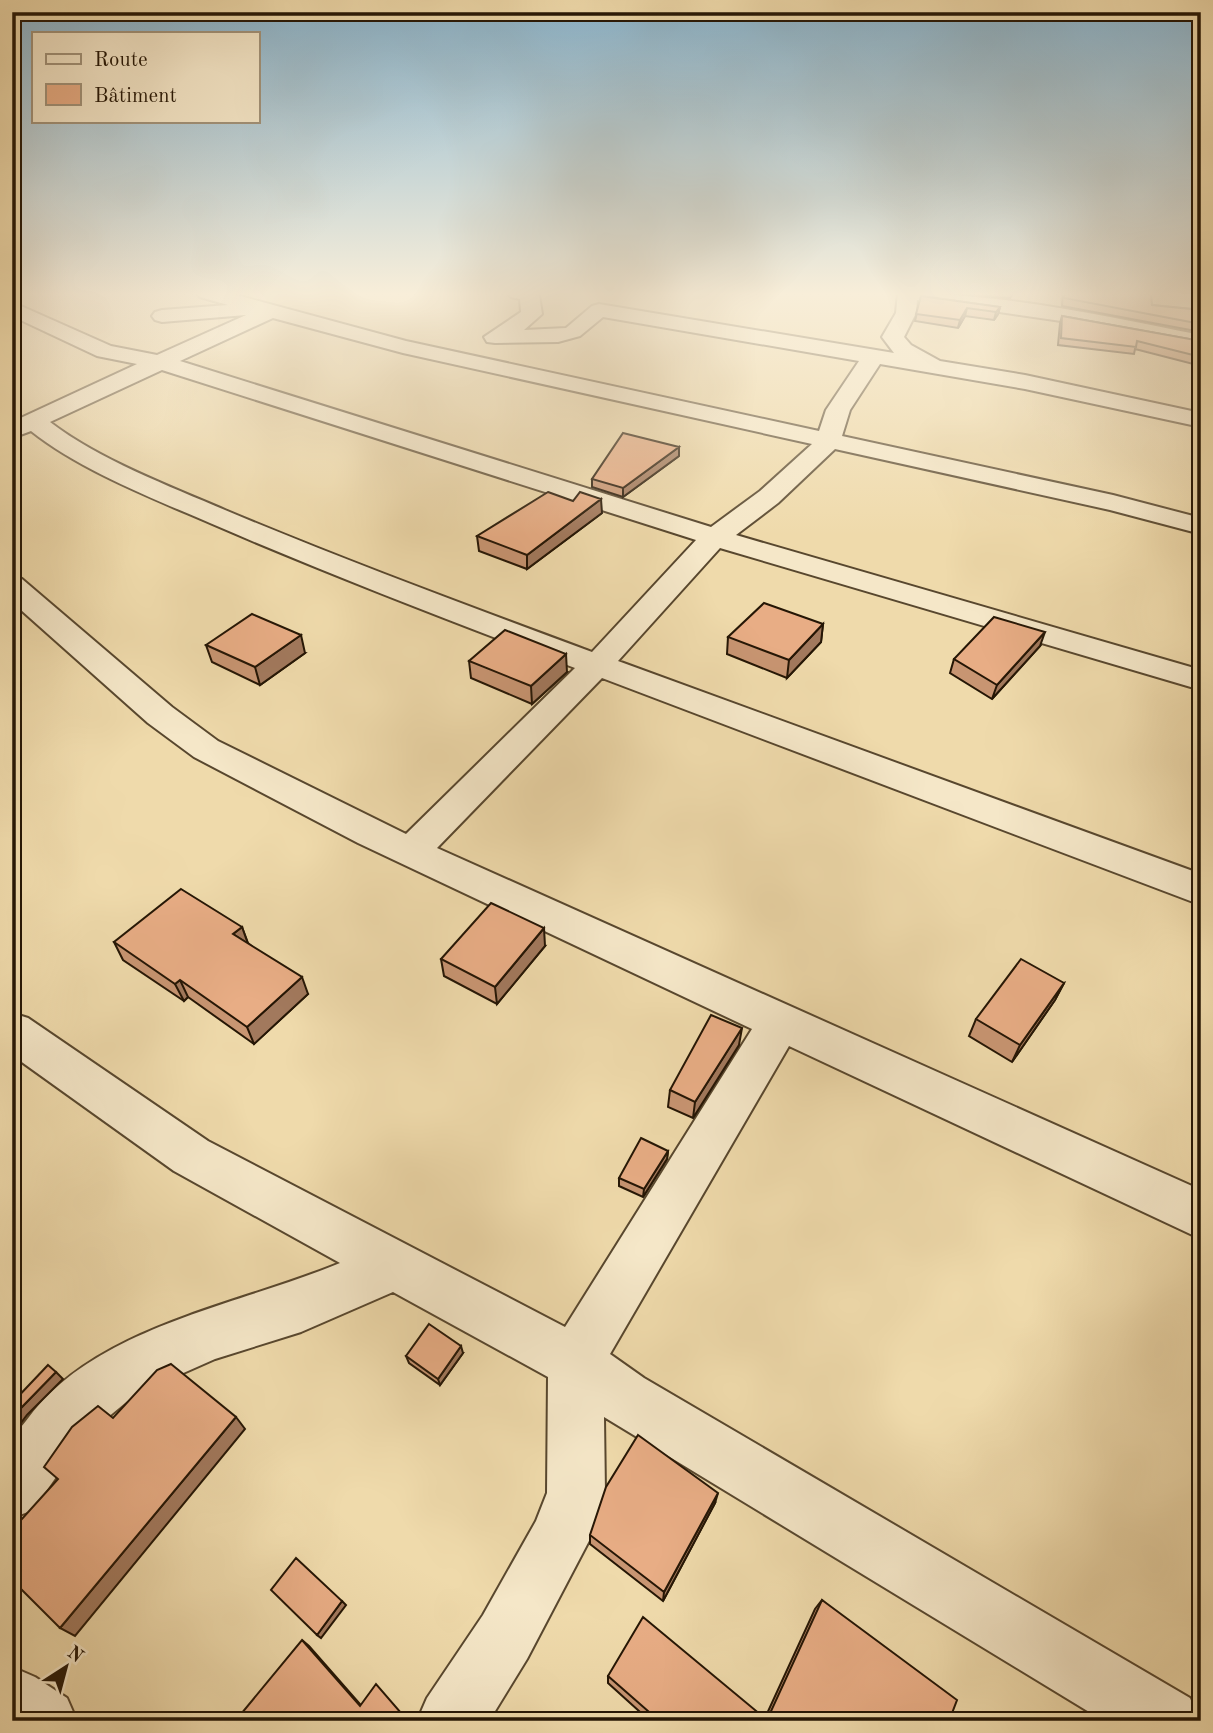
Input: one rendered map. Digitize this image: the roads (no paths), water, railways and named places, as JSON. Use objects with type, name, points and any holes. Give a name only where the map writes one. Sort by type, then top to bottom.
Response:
[{"type":"street","points":[[23,426],[138,374]]},
{"type":"street","points":[[197,374],[497,466],[715,537],[1201,680]]},
{"type":"street","points":[[523,374],[828,443],[1113,503],[1201,526]]},
{"type":"street","points":[[411,852],[596,666],[715,537],[769,497],[828,443],[838,410],[860,374]]},
{"type":"street","points":[[976,374],[1080,392],[1201,420]]},
{"type":"street","points":[[23,426],[56,439],[149,487],[345,571],[1201,890]]},
{"type":"street","points":[[12,585],[160,715],[206,749],[411,852],[779,1024],[1201,1215]]},
{"type":"street","points":[[450,1721],[505,1637],[561,1537],[576,1493],[575,1362],[779,1024]]},
{"type":"street","points":[[12,1031],[191,1156],[575,1362],[635,1405],[1167,1721]]},
{"type":"street","points":[[12,1489],[64,1418],[117,1376],[210,1334],[300,1306],[395,1265]]},
{"type":"street","points":[[12,1700],[44,1721]]}]
